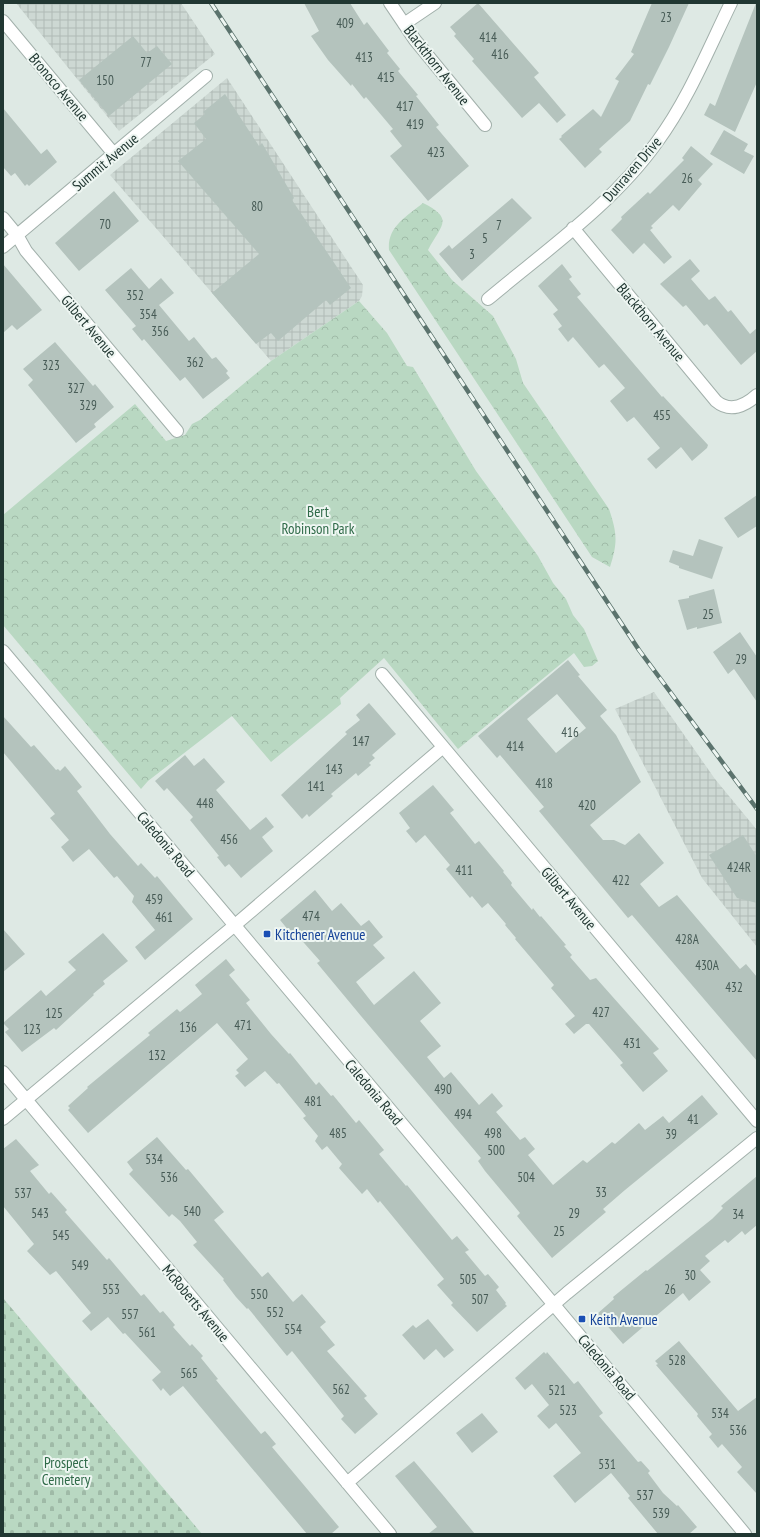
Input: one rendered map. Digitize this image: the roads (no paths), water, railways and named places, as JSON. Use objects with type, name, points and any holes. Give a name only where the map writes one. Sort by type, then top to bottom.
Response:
[{"type":"street","name":"Blackthorn Avenue","points":[[390,3],[428,56],[485,125]]},
{"type":"street","points":[[404,24],[435,3]]},
{"type":"street","name":"Dunraven Drive","points":[[488,299],[573,228],[621,185],[656,144],[684,99],[731,3]]},
{"type":"street","name":"Bronoco Avenue","points":[[3,21],[114,154]]},
{"type":"street","name":"Summit Avenue","points":[[3,247],[206,76]]},
{"type":"street","name":"Gilbert Avenue","points":[[3,218],[17,235],[26,251],[177,432]]},
{"type":"street","name":"Blackthorn Avenue","points":[[573,228],[716,401],[727,407],[734,408],[749,403],[757,395]]},
{"type":"street","name":"Caledonia Road","points":[[3,651],[327,1037],[555,1304],[745,1534]]},
{"type":"street","name":"Gilbert Avenue","points":[[382,674],[442,748],[757,1121]]},
{"type":"street","points":[[3,1120],[442,748]]},
{"type":"street","name":"McRoberts Avenue","points":[[3,1072],[390,1534]]},
{"type":"street","points":[[347,1483],[555,1304],[757,1138]]},
{"type":"railway","points":[[211,3],[639,650],[757,809]]},
{"type":"place","name":"Kitchener Avenue","points":[[267,934]]},
{"type":"place","name":"Keith Avenue","points":[[582,1319]]},
{"type":"park label","name":"Bert Robinson Park","points":[[318,520]]},
{"type":"park label","name":"Prospect Cemetery","points":[[66,1470]]}]
